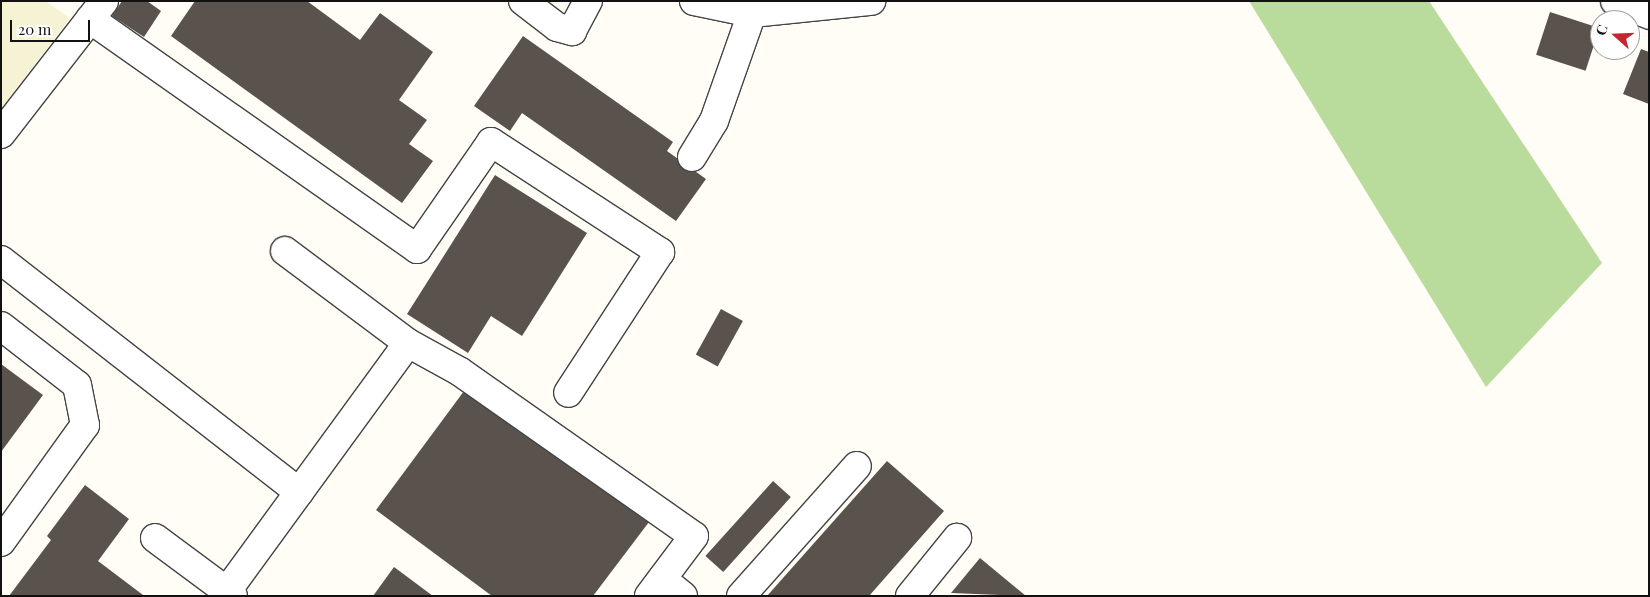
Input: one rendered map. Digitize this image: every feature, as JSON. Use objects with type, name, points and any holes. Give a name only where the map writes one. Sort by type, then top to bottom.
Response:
[{"type":"street","points":[[523,1],[556,27],[572,31],[588,1]]},
{"type":"street","points":[[694,1],[752,13],[871,1]]},
{"type":"street","points":[[1615,1],[1649,15]]},
{"type":"street","points":[[1,134],[97,10],[416,249],[491,142],[660,252],[568,393]]},
{"type":"street","points":[[692,157],[714,121],[752,13]]},
{"type":"street","points":[[285,250],[408,343],[459,371],[694,536],[655,587],[682,596]]},
{"type":"street","points":[[1,260],[299,492]]},
{"type":"street","points":[[1,326],[77,385],[85,425],[1,542]]},
{"type":"street","points":[[154,538],[230,594],[299,492],[408,343]]},
{"type":"street","points":[[741,596],[856,466]]},
{"type":"street","points":[[910,596],[957,538]]},
{"type":"shaded area","points":[[1,1],[45,1],[70,18],[1,109]]},
{"type":"green space","points":[[1249,1],[1429,1],[1602,263],[1486,387]]},
{"type":"building","points":[[122,1],[147,1],[161,11],[144,37],[112,16]]},
{"type":"building","points":[[195,1],[307,1],[360,40],[380,13],[433,52],[399,100],[427,120],[409,144],[433,161],[402,203],[171,36]]},
{"type":"building","points":[[1550,12],[1590,25],[1590,57],[1586,71],[1536,55]]},
{"type":"building","points":[[523,36],[673,142],[667,151],[706,179],[676,221],[522,113],[510,131],[474,106]]},
{"type":"building","points":[[1641,49],[1649,52],[1649,104],[1623,94],[1637,60],[1640,60]]},
{"type":"building","points":[[495,175],[587,233],[522,336],[491,316],[468,353],[407,314]]},
{"type":"building","points":[[721,309],[743,321],[718,367],[696,354]]},
{"type":"building","points":[[1,364],[43,395],[1,452]]},
{"type":"building","points":[[467,387],[649,522],[593,596],[492,596],[376,510]]},
{"type":"building","points":[[887,461],[944,511],[869,596],[767,596]]},
{"type":"building","points":[[773,481],[791,497],[723,572],[705,556]]},
{"type":"building","points":[[85,485],[129,519],[98,561],[143,595],[9,596],[51,540],[47,536]]},
{"type":"building","points":[[980,558],[1026,596],[951,593]]},
{"type":"building","points":[[394,567],[433,596],[373,596]]}]
